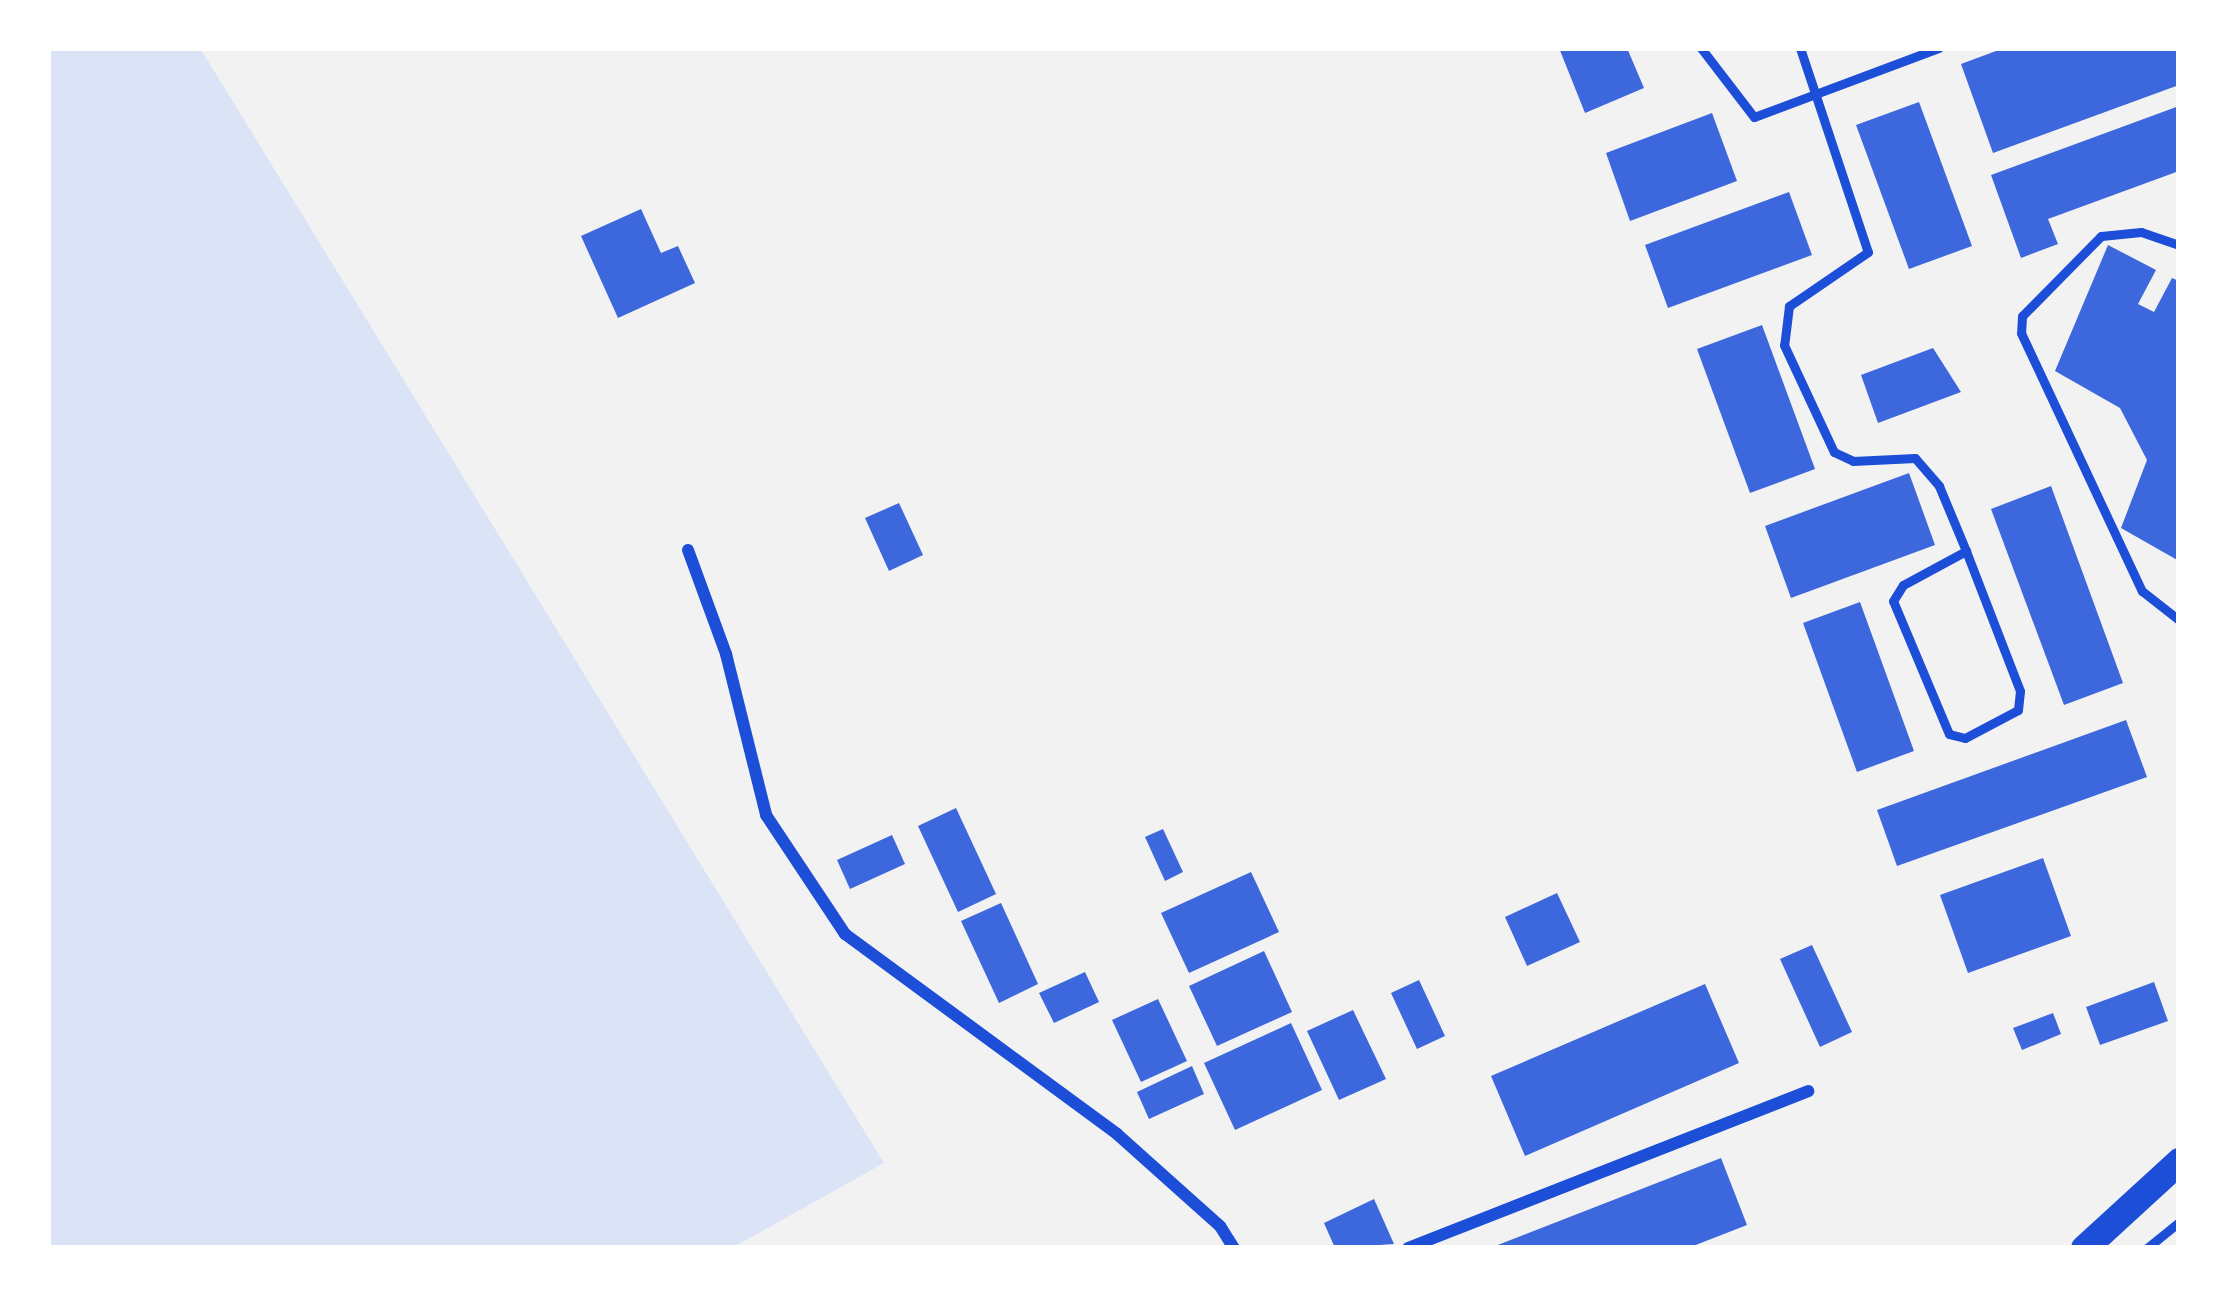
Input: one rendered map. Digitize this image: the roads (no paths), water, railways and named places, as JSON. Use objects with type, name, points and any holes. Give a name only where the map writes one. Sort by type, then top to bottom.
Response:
[{"type":"main road","points":[[2084,1248],[2179,1161]]},
{"type":"street","points":[[688,550],[726,654],[766,815],[845,934],[1117,1135],[1220,1226],[1234,1248]]},
{"type":"street","points":[[1408,1248],[1808,1091]]},
{"type":"lane","points":[[1701,48],[1754,117],[1939,48]]},
{"type":"lane","points":[[1800,48],[1868,252],[1789,306],[1784,345],[1834,452],[1853,461],[1915,458],[1939,486],[1966,550],[2020,691],[2018,710],[1966,738],[1948,734],[1893,601],[1903,584],[1966,550]]},
{"type":"lane","points":[[2179,245],[2141,232],[2101,236],[2022,316],[2021,333],[2142,591],[2179,620]]},
{"type":"lane","points":[[2147,1248],[2179,1222]]}]
